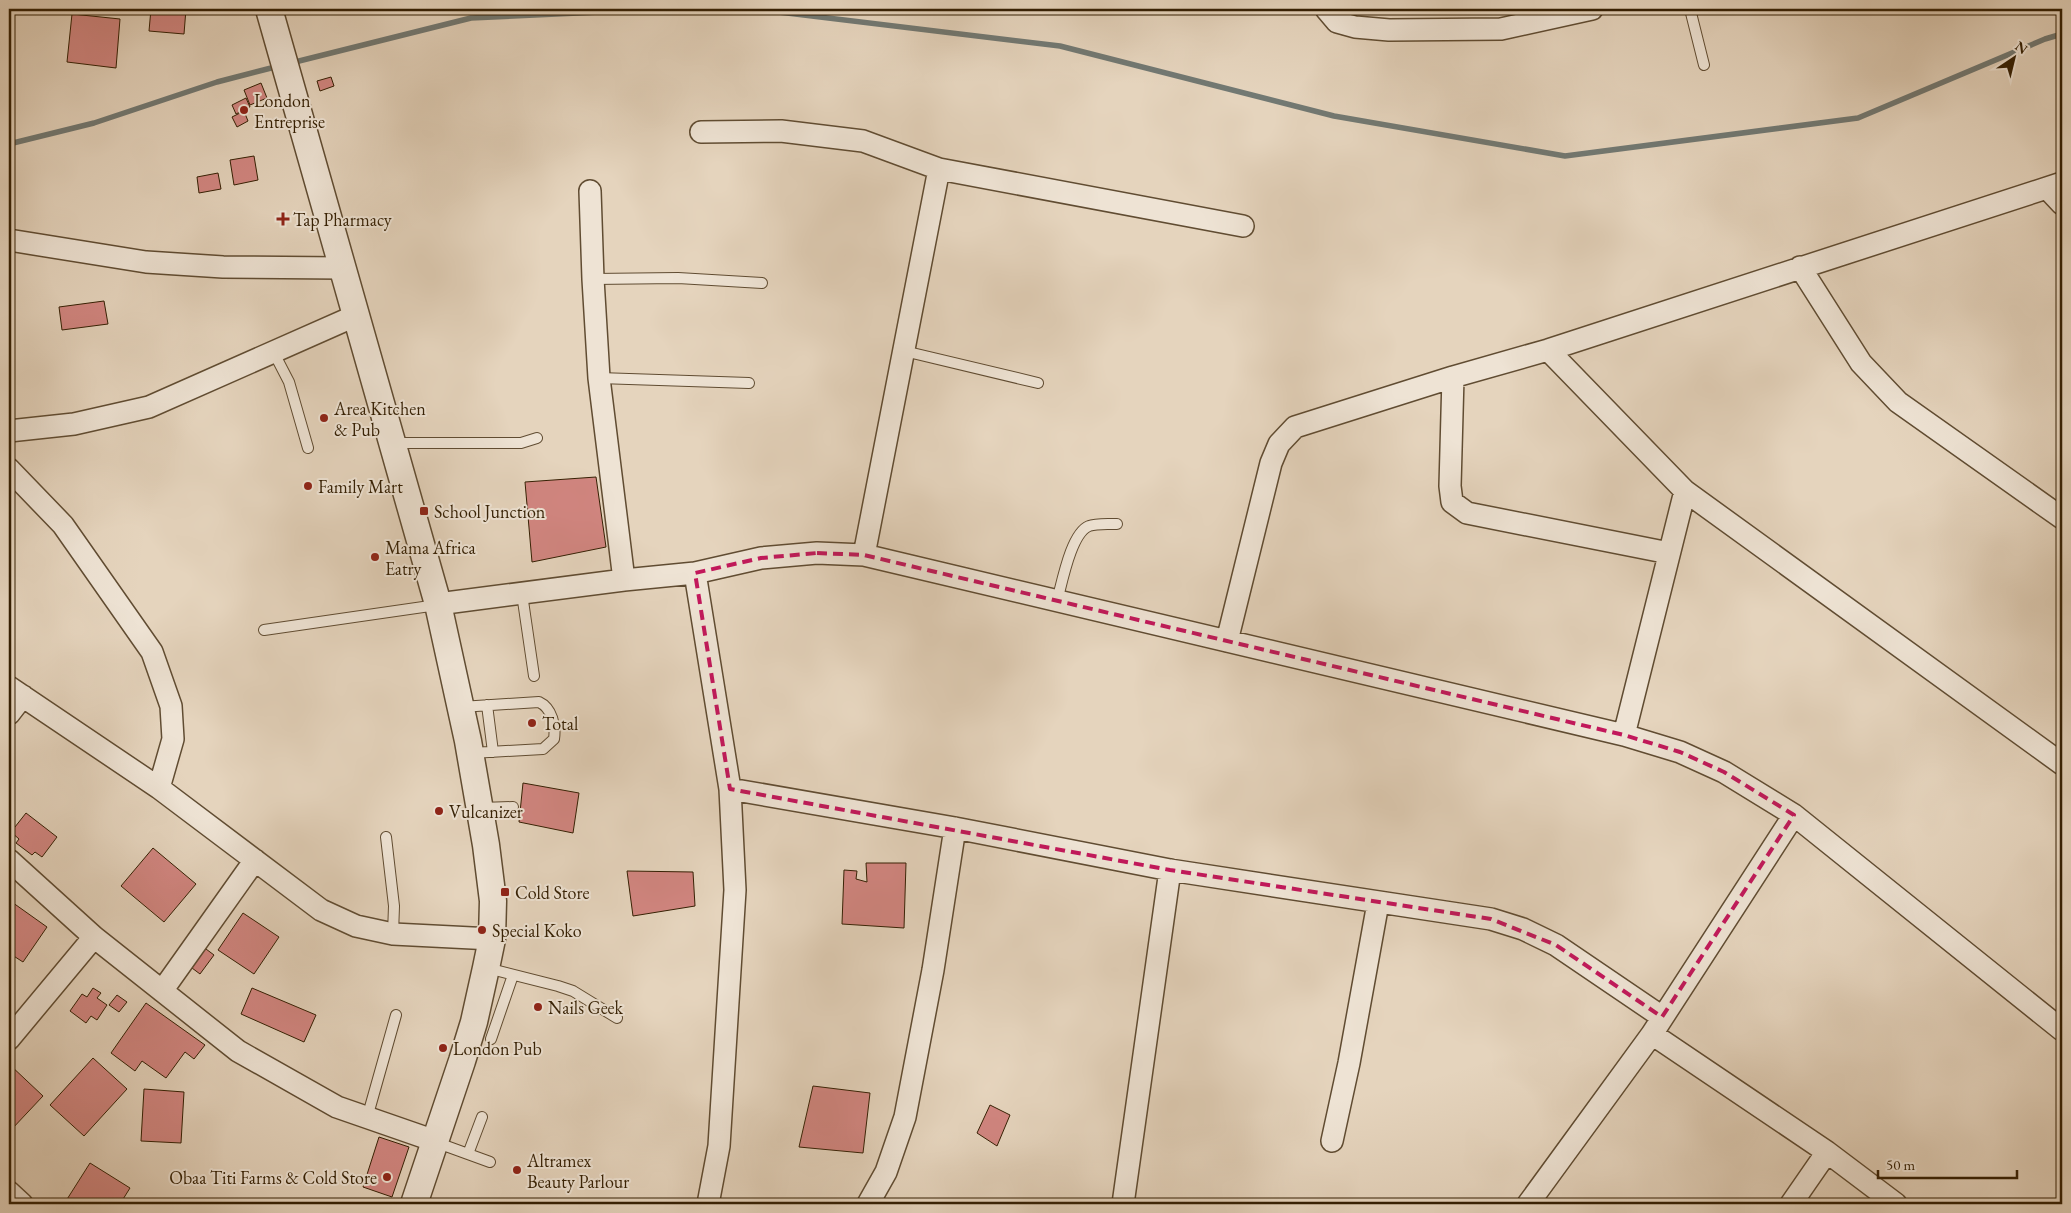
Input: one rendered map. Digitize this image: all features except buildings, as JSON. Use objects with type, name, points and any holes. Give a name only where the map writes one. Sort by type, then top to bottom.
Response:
[{"type":"street","points":[[1326,9],[1337,22],[1355,27],[1389,30],[1501,28],[1592,9]]},
{"type":"street","points":[[272,19],[438,604],[460,707],[482,752],[481,808],[493,902],[492,939],[474,1022],[414,1204]]},
{"type":"street","points":[[701,132],[781,131],[863,141],[939,169],[1243,226]]},
{"type":"street","points":[[864,555],[939,169]]},
{"type":"street","points":[[1227,641],[1271,463],[1279,444],[1295,427],[1453,377],[1548,350],[2055,186],[2062,204]]},
{"type":"street","points":[[590,190],[592,279],[599,378],[624,580]]},
{"type":"street","points":[[9,240],[146,262],[223,268],[342,268]]},
{"type":"street","points":[[1800,267],[1861,363],[1898,402],[2062,518]]},
{"type":"street","points":[[9,431],[74,424],[149,407],[357,315]]},
{"type":"street","points":[[1548,350],[1685,491],[2062,764]]},
{"type":"street","points":[[1453,377],[1450,486],[1452,502],[1467,513],[1669,553]]},
{"type":"street","points":[[9,469],[63,525],[152,652],[171,706],[173,739],[159,788]]},
{"type":"street","points":[[1624,735],[1685,491]]},
{"type":"street","points":[[438,604],[624,580],[696,573],[761,558],[817,553],[864,555],[1624,735],[1680,752],[1724,772],[1794,815],[2062,1030]]},
{"type":"street","points":[[696,573],[730,789],[735,890],[719,1146],[708,1204]]},
{"type":"street","points":[[9,714],[16,692],[159,788],[321,910],[356,926],[394,934],[492,939]]},
{"type":"street","points":[[730,789],[954,828],[1170,870],[1491,920],[1523,929],[1556,945],[1657,1025],[1896,1204]]},
{"type":"street","points":[[1528,1204],[1657,1025],[1794,815]]},
{"type":"street","points":[[868,1204],[886,1172],[905,1117],[933,970],[954,828]]},
{"type":"street","points":[[9,860],[94,937],[238,1051],[336,1107],[435,1142]]},
{"type":"street","points":[[162,991],[255,860]]},
{"type":"street","points":[[1123,1204],[1170,870]]},
{"type":"street","points":[[1332,1141],[1349,1063],[1378,903]]},
{"type":"street","points":[[9,1039],[94,937]]},
{"type":"street","points":[[1791,1204],[1827,1152]]},
{"type":"street","points":[[9,1192],[22,1204]]},
{"type":"lane","points":[[1690,9],[1704,65]]},
{"type":"lane","points":[[592,279],[678,278],[762,283]]},
{"type":"lane","points":[[904,351],[1038,383]]},
{"type":"lane","points":[[274,353],[289,382],[308,448]]},
{"type":"lane","points":[[599,378],[749,384]]},
{"type":"lane","points":[[393,443],[521,443],[537,438]]},
{"type":"lane","points":[[1057,600],[1065,569],[1078,536],[1089,526],[1116,524]]},
{"type":"lane","points":[[522,594],[534,676]]},
{"type":"lane","points":[[264,630],[438,604]]},
{"type":"lane","points":[[460,707],[487,705],[539,702],[548,710],[555,732],[554,739],[543,749],[482,752],[487,705]]},
{"type":"lane","points":[[481,808],[513,807]]},
{"type":"lane","points":[[386,837],[394,906],[394,934]]},
{"type":"lane","points":[[486,968],[573,991],[618,1018]]},
{"type":"lane","points":[[491,1039],[512,975]]},
{"type":"lane","points":[[367,1118],[396,1015]]},
{"type":"lane","points":[[468,1154],[482,1117]]},
{"type":"lane","points":[[435,1142],[490,1162]]},
{"type":"highlighted area","points":[[817,553],[864,555],[1624,735],[1680,752],[1724,772],[1794,815],[1662,1017],[1556,945],[1491,919],[1170,870],[730,789],[695,573],[761,558]]},
{"type":"waterway","points":[[291,63],[471,18],[665,9]]},
{"type":"waterway","points":[[754,9],[1060,46],[1334,116],[1565,156],[1858,118],[2045,39],[2062,34]]},
{"type":"waterway","points":[[9,144],[94,123],[217,82],[279,66]]},
{"type":"place","name":"London Entreprise","points":[[244,110]]},
{"type":"place","name":"Tap Pharmacy","points":[[283,219]]},
{"type":"place","name":"Area Kitchen & Pub","points":[[324,418]]},
{"type":"place","name":"Family Mart","points":[[308,486]]},
{"type":"place","name":"School Junction","points":[[424,511]]},
{"type":"place","name":"Mama Africa Eatry","points":[[375,557]]},
{"type":"place","name":"Total","points":[[532,723]]},
{"type":"place","name":"Vulcanizer","points":[[439,811]]},
{"type":"place","name":"Cold Store","points":[[505,892]]},
{"type":"place","name":"Special Koko","points":[[482,930]]},
{"type":"place","name":"Nails Geek","points":[[538,1007]]},
{"type":"place","name":"London Pub","points":[[443,1048]]},
{"type":"place","name":"Altramex Beauty Parlour","points":[[517,1170]]},
{"type":"place","name":"Obaa Titi Farms & Cold Store","points":[[387,1177]]}]
